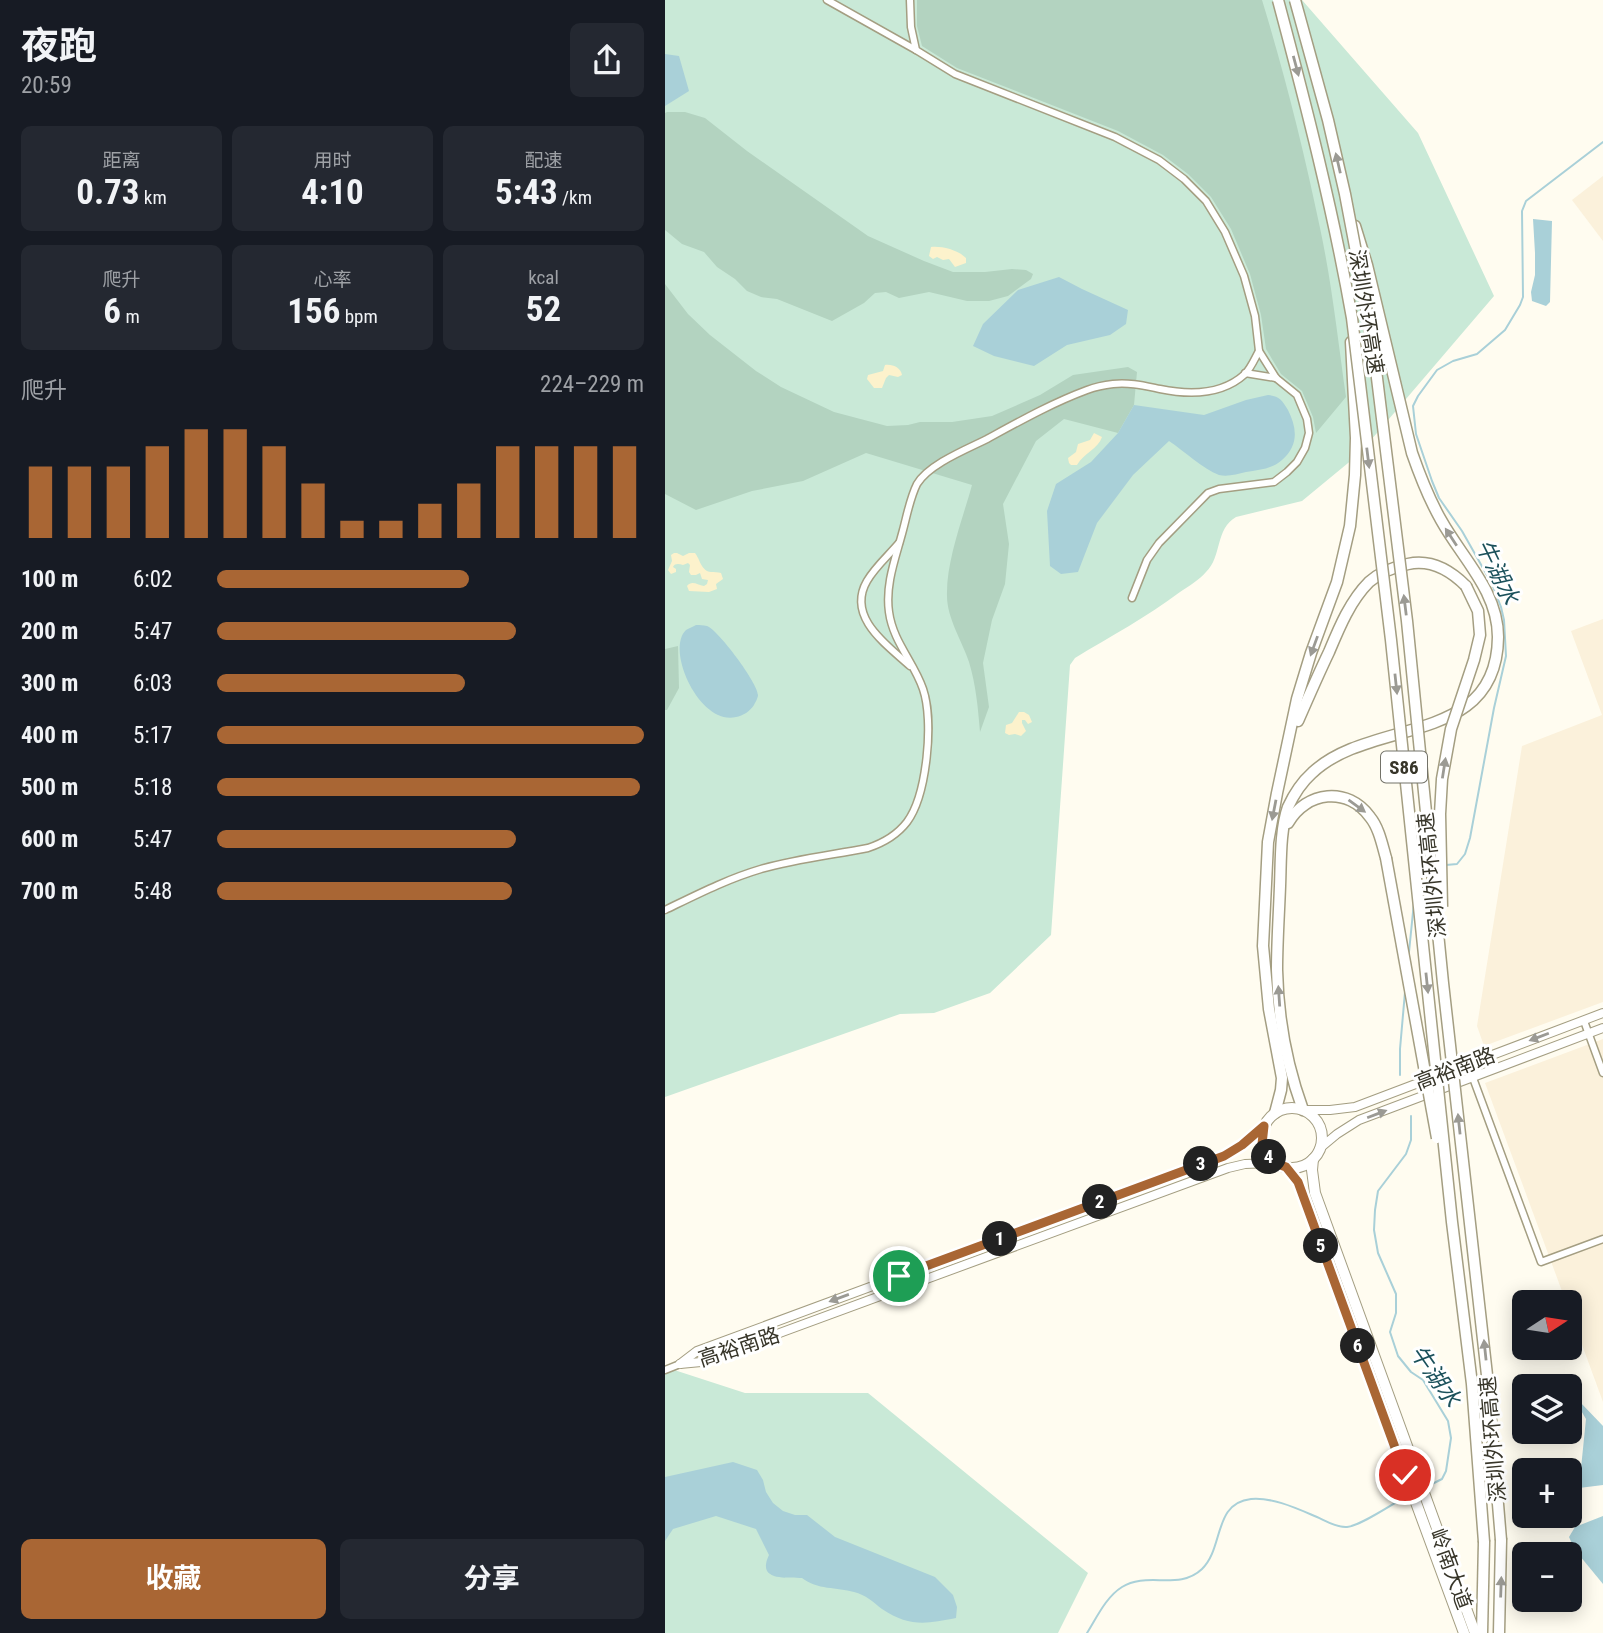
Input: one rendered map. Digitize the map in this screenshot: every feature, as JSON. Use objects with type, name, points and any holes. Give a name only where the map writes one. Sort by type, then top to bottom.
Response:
[{"type":"highway","name":"深圳外环高速","points":[[1278,0],[1312,125],[1352,318],[1391,639],[1452,1222],[1472,1384],[1484,1542],[1482,1633]]},
{"type":"highway","name":"深圳外环高速","points":[[1296,0],[1345,194],[1364,294],[1379,396],[1408,633],[1443,984],[1490,1397],[1501,1540],[1499,1633]]},
{"type":"highway","points":[[1303,1110],[1293,1081],[1284,1038],[1278,982],[1281,865],[1288,808],[1302,783],[1325,762],[1358,745],[1458,713],[1484,688],[1494,663],[1498,635],[1492,606],[1476,573],[1442,523],[1419,473],[1404,423],[1367,265],[1345,194]]},
{"type":"highway","points":[[1275,1113],[1282,1078],[1268,998],[1264,956],[1267,861],[1270,832],[1303,677],[1337,582],[1350,526],[1356,438],[1351,362],[1352,318]]},
{"type":"highway","points":[[1288,743],[1339,629],[1370,582],[1390,569],[1424,563],[1446,569],[1466,586],[1478,611],[1479,635],[1474,660],[1451,729],[1442,779],[1440,814],[1443,984]]},
{"type":"highway","points":[[1284,831],[1295,811],[1304,803],[1325,796],[1336,796],[1346,798],[1363,809],[1371,817],[1381,840],[1452,1222]]},
{"type":"main road","points":[[1313,1159],[1298,1167],[1275,1163],[1262,1144],[1267,1121],[1275,1113],[1292,1108],[1303,1110],[1313,1117],[1319,1126],[1322,1138],[1313,1159],[1312,1170],[1315,1193],[1410,1473]]},
{"type":"main road","points":[[1286,1167],[1298,1182],[1423,1506]]},
{"type":"main road","name":"岭南大道","points":[[1423,1506],[1464,1633]]},
{"type":"main road","name":"岭南大道","points":[[1423,1506],[1475,1633]]},
{"type":"street","points":[[827,0],[955,74],[1115,137],[1159,160],[1184,179],[1206,201],[1226,232],[1244,276],[1255,316],[1259,351],[1276,378],[1297,395],[1307,418],[1309,433],[1297,462],[1274,482],[1208,493],[1147,560],[1132,598]]},
{"type":"street","points":[[910,0],[911,27],[916,50]]},
{"type":"street","points":[[665,910],[747,873],[879,844],[899,831],[913,812],[918,801],[928,745],[928,707],[916,672],[897,639],[888,611],[889,583],[900,541],[917,485],[925,475],[942,463],[1060,401],[1091,389],[1115,383],[1185,392],[1212,391],[1224,387],[1245,373],[1259,351]]},
{"type":"street","points":[[1245,373],[1276,378]]},
{"type":"street","points":[[900,541],[867,581],[862,599],[863,609],[869,627],[916,672]]},
{"type":"street","name":"高裕南路","points":[[1303,1110],[1355,1107],[1603,1013]]},
{"type":"street","points":[[1584,1020],[1603,1073]]},
{"type":"street","name":"高裕南路","points":[[1319,1149],[1359,1120],[1603,1028]]},
{"type":"street","points":[[1473,1078],[1541,1262],[1603,1239]]},
{"type":"street","name":"高裕南路","points":[[680,1364],[697,1351],[1224,1156],[1264,1126]]},
{"type":"street","name":"高裕南路","points":[[680,1364],[701,1362],[1228,1168],[1245,1164],[1275,1163]]},
{"type":"street","points":[[665,1370],[680,1364]]},
{"type":"shaded area","points":[[1603,176],[1603,241],[1572,200]]},
{"type":"shaded area","points":[[1603,619],[1603,1002],[1484,1046],[1477,1026],[1522,746],[1602,715],[1571,631]]},
{"type":"shaded area","points":[[1603,1039],[1603,1402],[1582,1345],[1582,1290],[1562,1290],[1485,1083]]},
{"type":"green space","points":[[665,0],[1302,0],[1418,133],[1494,296],[1359,454],[1302,501],[1236,517],[1229,522],[1221,536],[1211,566],[1200,578],[1155,610],[1075,658],[1070,665],[1051,935],[990,993],[934,1013],[900,1014],[665,1097]]},
{"type":"green space","points":[[917,0],[1262,0],[1294,113],[1320,228],[1346,397],[1316,433],[1313,417],[1302,391],[1281,374],[1266,349],[1261,315],[1250,274],[1231,229],[1211,197],[1188,174],[1163,155],[1118,131],[957,68],[922,46],[917,26]]},
{"type":"green space","points":[[667,112],[685,112],[705,118],[747,151],[868,236],[953,272],[1026,270],[1033,274],[1031,279],[1008,296],[989,301],[967,301],[929,292],[899,298],[886,292],[875,293],[864,303],[832,321],[777,299],[761,297],[747,291],[717,267],[704,252],[682,244],[665,230]]},
{"type":"green space","points":[[665,284],[688,314],[710,335],[781,387],[834,412],[887,426],[952,422],[992,416],[1040,395],[1073,375],[1128,367],[1137,372],[1134,405],[1118,433],[1064,419],[1036,441],[1003,504],[1009,544],[1005,584],[992,620],[983,663],[989,707],[980,732],[971,671],[952,621],[947,596],[952,554],[972,485],[866,453],[803,481],[752,491],[696,510],[665,494]]},
{"type":"green space","points":[[678,646],[679,688],[665,710],[665,649]]},
{"type":"green space","points":[[665,1367],[745,1393],[868,1393],[1088,1573],[1058,1633],[665,1633]]},
{"type":"sand","points":[[931,247],[945,248],[963,255],[966,263],[955,267],[949,259],[933,259],[929,256]]},
{"type":"sand","points":[[885,365],[896,367],[902,375],[889,375],[882,388],[874,388],[867,379],[868,375],[883,371]]},
{"type":"sand","points":[[1094,433],[1102,437],[1100,441],[1077,465],[1071,465],[1068,458],[1076,452],[1078,444],[1090,440]]},
{"type":"sand","points":[[674,553],[683,556],[695,553],[705,569],[721,573],[723,579],[716,584],[717,589],[709,592],[689,591],[689,584],[704,586],[708,580],[702,579],[700,573],[691,575],[688,563],[675,565],[673,567],[676,572],[671,574],[668,570],[672,561],[671,555]]},
{"type":"sand","points":[[1019,712],[1029,715],[1032,722],[1028,724],[1022,720],[1026,731],[1021,736],[1005,733],[1006,725],[1012,723]]},
{"type":"water","points":[[665,54],[679,56],[689,91],[665,106]]},
{"type":"water","points":[[1533,219],[1552,221],[1550,302],[1546,306],[1532,301],[1535,275]]},
{"type":"water","points":[[1059,277],[1128,310],[1126,324],[1110,335],[1067,345],[1034,366],[994,356],[973,346],[983,324],[1018,290]]},
{"type":"water","points":[[1268,395],[1282,401],[1295,430],[1294,442],[1282,460],[1265,469],[1219,475],[1169,441],[1133,475],[1097,523],[1078,572],[1061,574],[1050,566],[1047,511],[1056,484],[1091,462],[1118,433],[1134,405],[1204,415]]},
{"type":"water","points":[[696,625],[707,626],[712,630],[728,646],[752,680],[758,696],[756,702],[744,714],[723,717],[710,710],[690,684],[683,669],[681,640],[686,630]]},
{"type":"water","points":[[1582,1404],[1603,1426],[1603,1485],[1582,1488],[1582,1458],[1586,1419],[1582,1412]]},
{"type":"water","points":[[733,1462],[757,1470],[766,1492],[773,1503],[783,1511],[807,1515],[835,1537],[935,1577],[953,1595],[957,1607],[956,1618],[927,1623],[909,1621],[892,1615],[858,1593],[821,1586],[802,1578],[770,1574],[766,1564],[769,1555],[756,1529],[716,1516],[673,1529],[665,1541],[665,1477]]},
{"type":"water","points":[[1603,1516],[1603,1584],[1582,1558],[1582,1542],[1571,1542],[1569,1537],[1574,1528],[1582,1528],[1582,1524]]},
{"type":"waterway","name":"牛湖水","points":[[1446,865],[1457,864],[1465,854],[1470,838],[1506,656],[1504,620],[1492,584],[1462,531],[1439,498],[1416,434],[1413,406],[1437,370],[1453,361],[1477,354],[1505,330],[1523,297],[1522,211],[1526,201],[1603,142]]},
{"type":"waterway","name":"牛湖水","points":[[1409,952],[1414,902]]},
{"type":"waterway","name":"牛湖水","points":[[1400,1075],[1405,992]]},
{"type":"waterway","name":"牛湖水","points":[[1411,1116],[1411,1140],[1406,1154],[1378,1191],[1374,1230],[1378,1253],[1396,1294],[1396,1313],[1390,1332],[1398,1356],[1411,1372],[1423,1380],[1448,1421],[1451,1438],[1446,1471],[1442,1479],[1426,1487]]},
{"type":"waterway","name":"牛湖水","points":[[1087,1633],[1107,1602],[1122,1587],[1142,1581],[1183,1579],[1202,1569],[1214,1550],[1225,1517],[1239,1502],[1251,1499],[1277,1502],[1335,1525],[1347,1527],[1409,1495]]},
{"type":"route","points":[[899,1276],[1224,1156],[1264,1126],[1262,1144],[1267,1155],[1275,1163],[1286,1167],[1298,1182],[1405,1475]]}]
